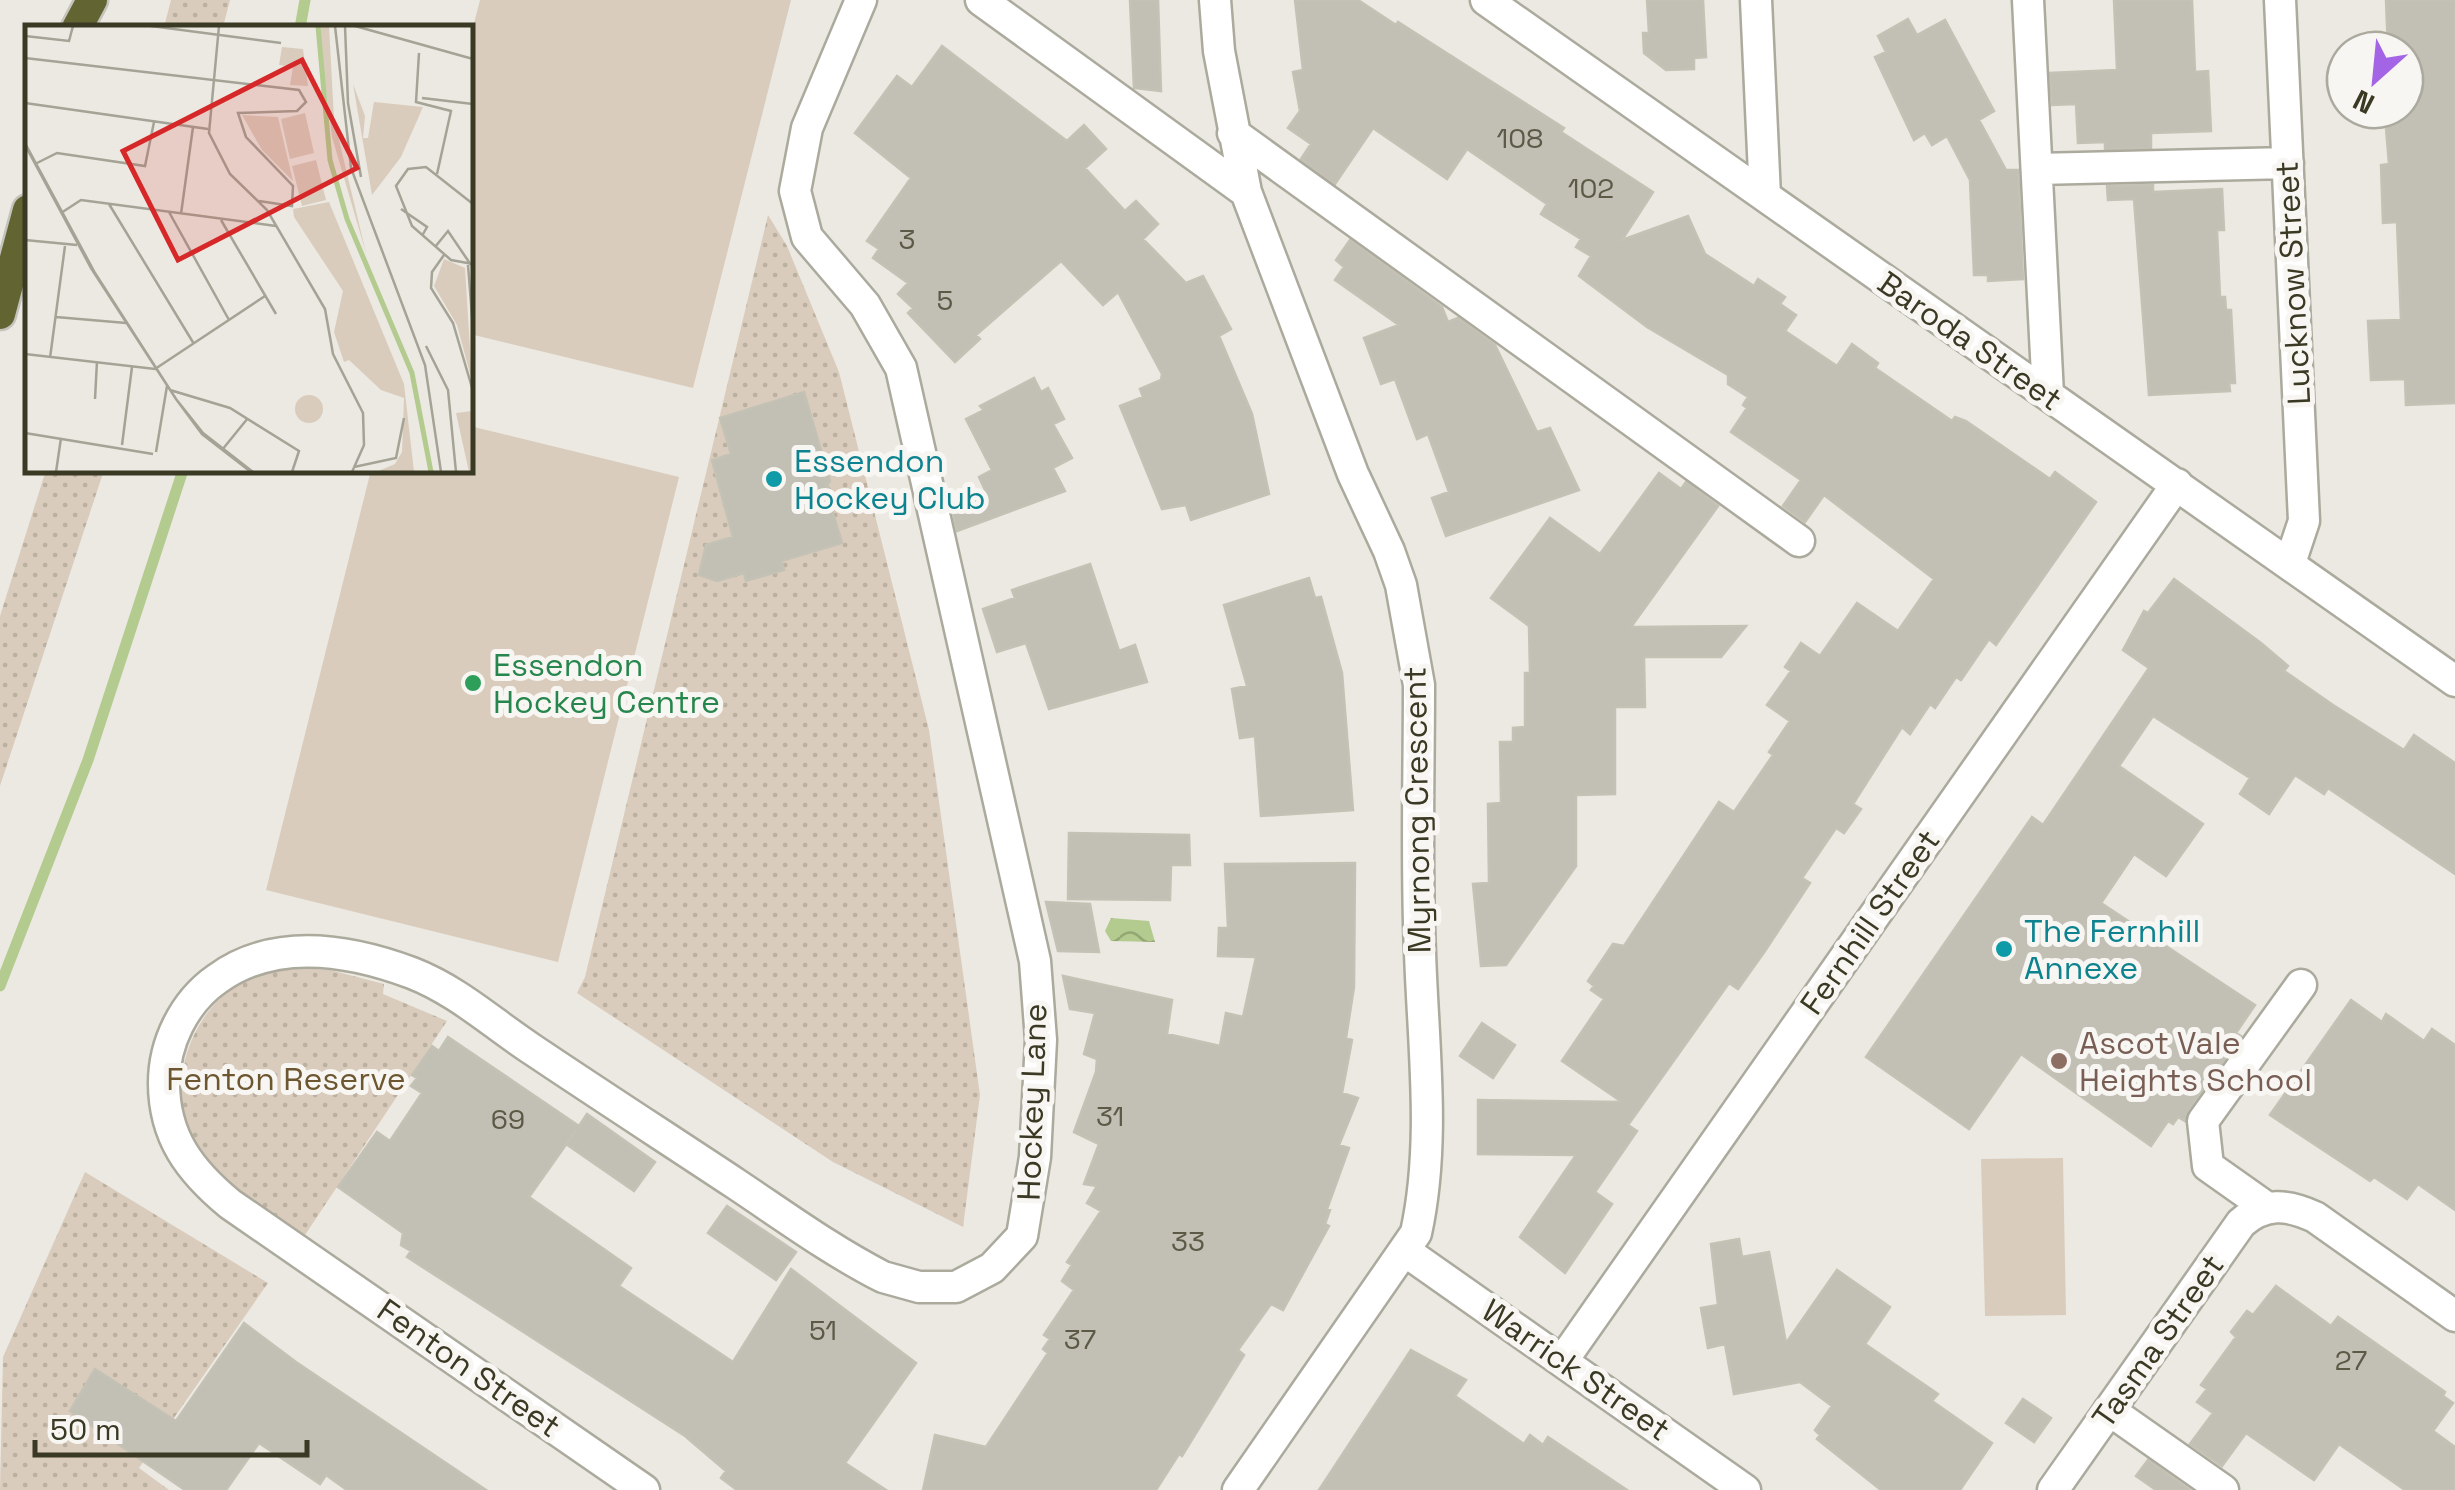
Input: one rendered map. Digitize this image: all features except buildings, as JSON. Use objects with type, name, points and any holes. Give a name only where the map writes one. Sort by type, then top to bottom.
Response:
[{"type":"highway","points":[[75,25],[77,0]]},
{"type":"highway","points":[[77,25],[92,0]]},
{"type":"highway","points":[[0,314],[25,221]]},
{"type":"street","name":"Hockey Lane","points":[[293,1247],[195,1175],[168,1120],[164,1066],[187,1009],[208,985],[249,959],[304,950],[378,962],[460,996],[530,1049],[883,1277],[919,1288],[956,1287],[992,1268],[1022,1236],[1034,1157],[1041,1040],[1035,962],[901,368],[865,305],[807,237],[795,192],[808,128],[861,0]]},
{"type":"street","points":[[981,0],[1246,192]]},
{"type":"street","name":"Myrnong Crescent","points":[[1215,0],[1233,133],[1246,192],[1354,474],[1389,551],[1414,648],[1419,685],[1419,946],[1426,1122],[1422,1203],[1416,1233],[1238,1490]]},
{"type":"street","name":"Baroda Street","points":[[1486,0],[2455,681]]},
{"type":"street","points":[[1756,0],[1765,196]]},
{"type":"street","points":[[2028,0],[2048,395]]},
{"type":"street","name":"Lucknow Street","points":[[2280,0],[2304,521],[2290,563]]},
{"type":"street","points":[[1233,133],[1798,540]]},
{"type":"street","points":[[2036,169],[2288,163]]},
{"type":"street","name":"Fernhill Street","points":[[1563,1360],[2176,484]]},
{"type":"street","points":[[2301,985],[2203,1121],[2208,1166],[2270,1207],[2295,1208],[2315,1217],[2455,1316]]},
{"type":"street","name":"Tasma Street","points":[[2053,1490],[2241,1223],[2256,1210],[2270,1207]]},
{"type":"street","name":"Fenton Street","points":[[293,1247],[644,1490]]},
{"type":"street","name":"Warrick Street","points":[[1405,1251],[1745,1490]]},
{"type":"street","points":[[2110,1410],[2223,1490]]},
{"type":"green space","points":[[171,0],[230,0],[224,25],[165,25]]},
{"type":"green space","points":[[480,0],[791,0],[693,388],[472,334],[472,31]]},
{"type":"green space","points":[[768,215],[787,246],[839,372],[929,730],[980,1095],[963,1227],[833,1162],[577,993],[585,977]]},
{"type":"green space","name":"Essendon Hockey Centre","points":[[472,426],[679,477],[558,962],[266,890],[370,472],[472,472]]},
{"type":"green space","points":[[45,472],[103,472],[0,786],[0,616]]},
{"type":"green space","name":"Fenton Reserve","points":[[291,967],[330,970],[384,984],[383,994],[447,1021],[305,1235],[247,1197],[208,1163],[187,1128],[182,1105],[185,1058],[206,1015],[240,982]]},
{"type":"green space","points":[[2063,1158],[2066,1315],[1985,1316],[1981,1159]]},
{"type":"green space","points":[[85,1172],[268,1283],[139,1468],[169,1490],[0,1490],[3,1357]]},
{"type":"water","points":[[1111,918],[1149,921],[1155,942],[1111,941],[1105,931]]},
{"type":"waterway","points":[[301,25],[305,0]]},
{"type":"waterway","points":[[0,986],[88,760],[182,472]]},
{"type":"place","name":"Essendon Hockey Club","points":[[774,479]]},
{"type":"place","name":"Essendon Hockey Centre","points":[[473,683]]},
{"type":"place","name":"The Fernhill Annexe","points":[[2004,949]]},
{"type":"place","name":"Ascot Vale Heights School","points":[[2059,1061]]}]
